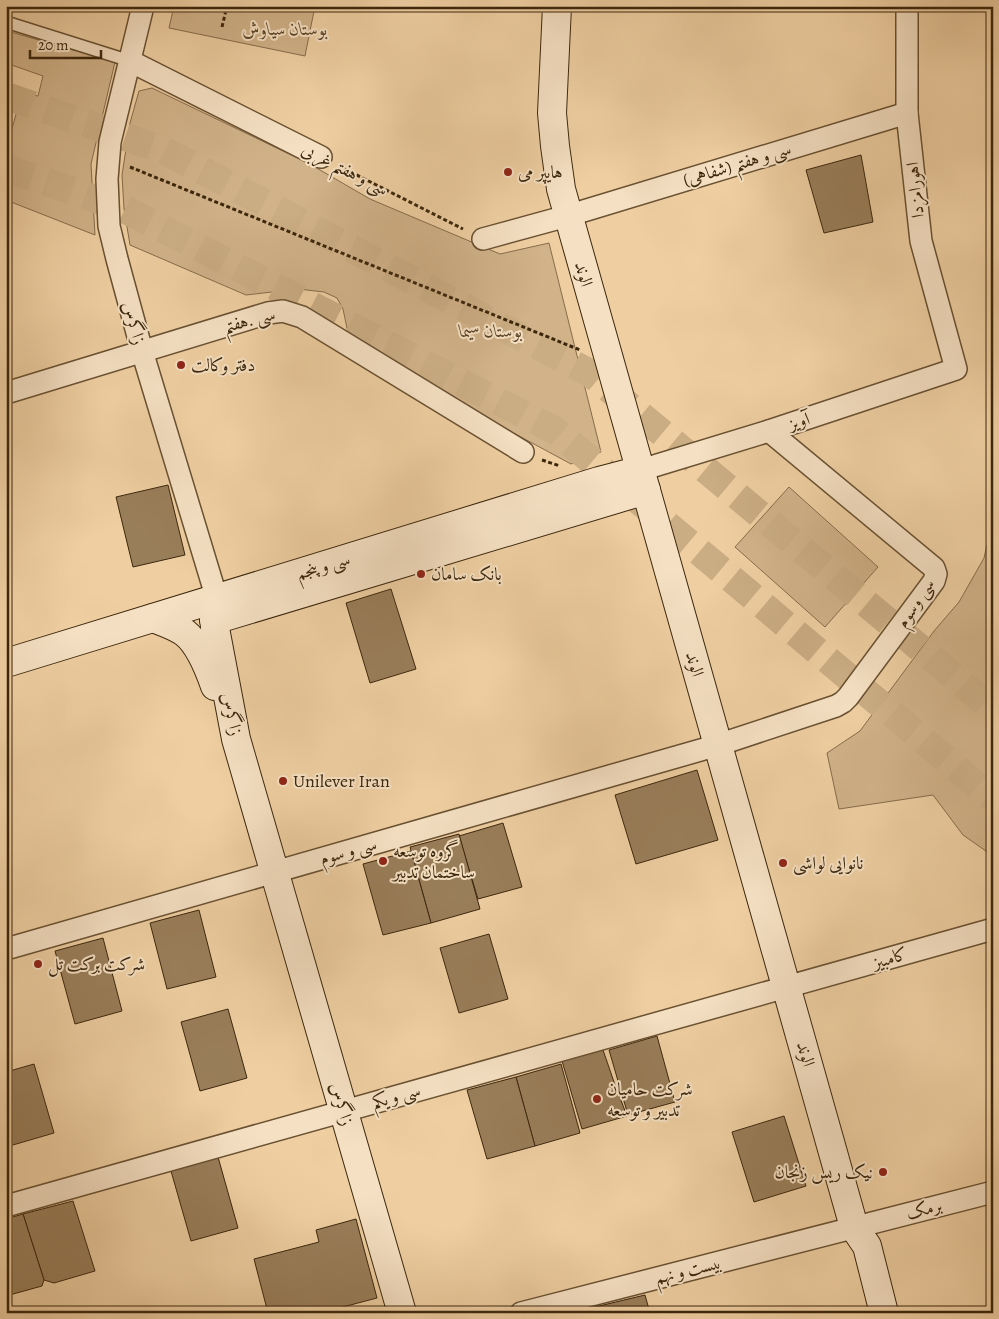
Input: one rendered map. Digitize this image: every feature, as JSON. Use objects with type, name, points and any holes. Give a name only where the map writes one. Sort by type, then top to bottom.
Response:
[{"type":"street","name":"زاگرس","points":[[143,6],[110,142],[107,200],[109,226],[116,259],[215,609],[217,642],[236,739],[402,1313]]},
{"type":"street","name":"الوند","points":[[557,6],[552,112],[560,189],[644,480],[854,1227],[868,1246],[884,1313]]},
{"type":"street","name":"اهورامزدا","points":[[907,6],[907,113],[921,241],[956,369]]},
{"type":"street","name":"سی و هفتم غربی","points":[[130,61],[321,157]]},
{"type":"street","name":"سی و هفتم (شفاهی)","points":[[567,216],[907,113]]},
{"type":"street","points":[[483,239],[567,216]]},
{"type":"street","name":"سی .هفتم","points":[[6,393],[268,313],[284,311],[302,317],[523,452]]},
{"type":"street","name":"آویز","points":[[644,480],[769,431],[956,369]]},
{"type":"street","name":"سی وسوم","points":[[718,745],[843,702],[934,581],[936,574],[934,568],[769,431]]},
{"type":"street","name":"سی و پنجم","points":[[6,663],[152,618],[215,609],[590,484],[644,480]]},
{"type":"street","points":[[152,618],[184,632],[194,642],[212,677],[236,739]]},
{"type":"street","name":"سی و سوم","points":[[6,948],[718,745]]},
{"type":"street","name":"کامبیز","points":[[787,987],[993,929]]},
{"type":"street","name":"سی و یکم","points":[[6,1206],[787,987]]},
{"type":"street","name":"برمک","points":[[854,1227],[993,1192]]},
{"type":"street","points":[[854,1227],[851,1255],[865,1313]]},
{"type":"street","name":"بیست و نهم","points":[[521,1313],[854,1227]]},
{"type":"lane","points":[[6,22],[130,61]]},
{"type":"path","points":[[222,28],[227,6]]},
{"type":"path","name":"سی و هفتم غربی","points":[[321,157],[483,239]]},
{"type":"path","points":[[108,159],[610,363]]},
{"type":"green space","name":"بوستان سیاوش","points":[[174,6],[315,6],[305,56],[169,28]]},
{"type":"green space","points":[[11,32],[115,62],[91,164],[95,235],[6,200],[6,150],[22,93],[38,96],[43,76],[6,63],[6,48]]},
{"type":"green space","name":"بوستان سیما","points":[[152,88],[308,163],[370,199],[500,254],[549,243],[601,452],[571,464],[469,409],[348,333],[343,309],[337,298],[324,292],[298,289],[246,295],[130,245],[124,209],[122,175],[130,123],[139,91]]},
{"type":"green space","points":[[789,487],[878,567],[825,627],[735,547]]},
{"type":"green space","points":[[993,519],[993,856],[963,835],[933,795],[839,809],[827,753],[860,731],[934,631],[959,602],[984,558]]},
{"type":"building","points":[[861,155],[873,222],[824,233],[806,170]]},
{"type":"building","points":[[168,485],[185,555],[133,567],[116,497]]},
{"type":"building","points":[[391,589],[416,669],[370,683],[346,603]]},
{"type":"building","points":[[697,770],[718,840],[636,864],[615,795]]},
{"type":"building","points":[[503,823],[522,887],[478,899],[459,836]]},
{"type":"building","points":[[459,834],[480,909],[431,923],[410,847]]},
{"type":"building","points":[[411,851],[431,923],[383,935],[363,864]]},
{"type":"building","points":[[199,910],[216,977],[167,989],[150,923]]},
{"type":"building","points":[[489,934],[508,999],[459,1013],[440,948]]},
{"type":"building","points":[[103,938],[122,1011],[75,1024],[55,951]]},
{"type":"building","points":[[228,1009],[247,1078],[200,1091],[181,1022]]},
{"type":"building","points":[[657,1036],[675,1102],[628,1115],[609,1050]]},
{"type":"building","name":"شرکت حامیان تدبیر و توسعه","points":[[603,1050],[627,1116],[582,1129],[562,1061]]},
{"type":"building","points":[[34,1064],[54,1133],[6,1147],[6,1072]]},
{"type":"building","points":[[561,1064],[580,1133],[535,1146],[516,1077]]},
{"type":"building","points":[[516,1077],[535,1146],[487,1159],[467,1090]]},
{"type":"building","points":[[784,1116],[806,1186],[754,1202],[732,1132]]},
{"type":"building","points":[[218,1157],[238,1228],[191,1241],[171,1171]]},
{"type":"building","points":[[73,1201],[95,1271],[54,1283],[44,1280],[23,1214]]},
{"type":"building","points":[[23,1214],[44,1280],[42,1286],[6,1296],[6,1219]]},
{"type":"building","points":[[356,1219],[377,1298],[320,1313],[268,1313],[254,1259],[319,1242],[316,1230]]},
{"type":"building","points":[[645,1295],[650,1313],[601,1313],[599,1306]]},
{"type":"building","points":[[599,1306],[601,1313],[572,1313]]},
{"type":"tunnel","points":[[6,96],[163,150],[590,373],[993,709]]},
{"type":"tunnel","points":[[6,168],[124,209],[556,431],[993,799]]},
{"type":"place","name":"هایپر می","points":[[508,172]]},
{"type":"place","name":"دفتر وکالت","points":[[181,365]]},
{"type":"place","name":"بانک سامان","points":[[421,574]]},
{"type":"place","name":"Unilever Iran","points":[[283,781]]},
{"type":"place","name":"گروه توسعه ساختمان تدبیر","points":[[383,861]]},
{"type":"place","name":"نانوایی لواشی","points":[[783,863]]},
{"type":"place","name":"شرکت برکت تل","points":[[38,964]]},
{"type":"place","name":"شرکت حامیان تدبیر و توسعه","points":[[597,1099]]},
{"type":"place","name":"نیک ریس زنجان","points":[[883,1172]]}]
